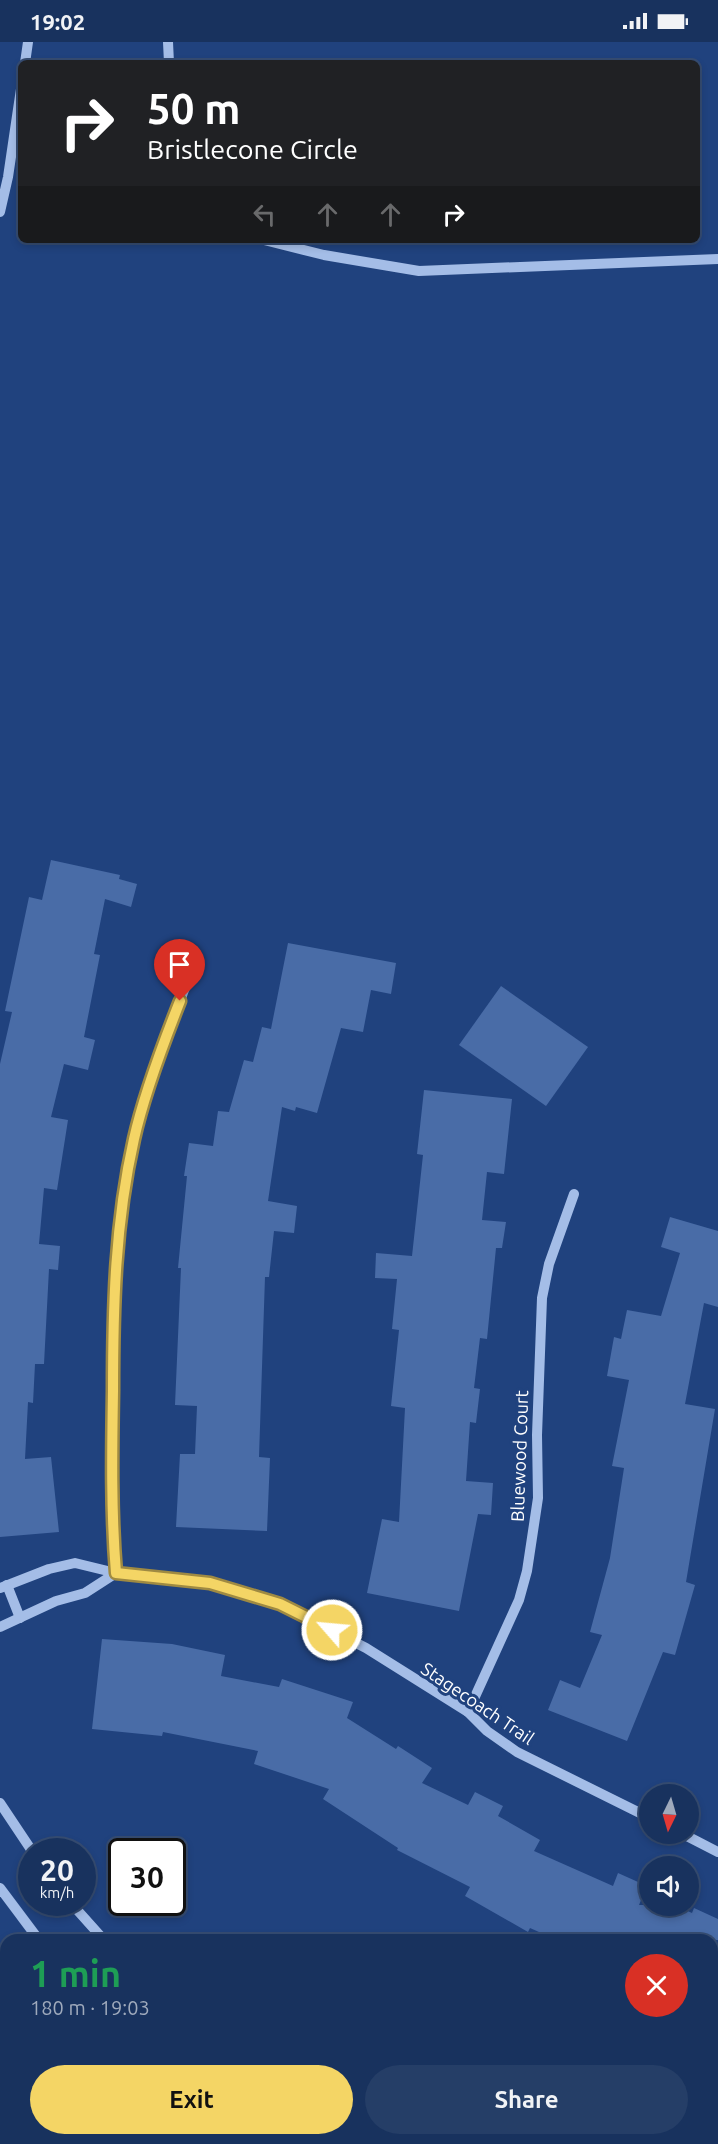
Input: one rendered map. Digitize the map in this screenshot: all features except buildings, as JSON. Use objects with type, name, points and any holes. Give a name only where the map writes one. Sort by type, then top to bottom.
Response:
[{"type":"street","points":[[25,60],[28,42]]},
{"type":"street","points":[[168,42],[169,60]]},
{"type":"street","points":[[0,212],[8,177],[18,109]]},
{"type":"street","points":[[8,177],[18,179]]},
{"type":"street","points":[[276,243],[324,255],[419,271],[718,259]]},
{"type":"street","points":[[0,1627],[56,1601],[85,1593],[116,1573],[113,1531],[113,1368],[114,1291],[120,1213],[134,1136],[186,985]]},
{"type":"street","name":"Bluewood Court","points":[[468,1712],[519,1600],[527,1571],[538,1498],[537,1435],[542,1298],[549,1264],[574,1194]]},
{"type":"street","name":"Stagecoach Trail","points":[[4,1587],[49,1569],[75,1563],[116,1573],[210,1583],[280,1604],[366,1648],[468,1712],[487,1731],[517,1752],[639,1813]]},
{"type":"street","points":[[4,1587],[20,1618]]},
{"type":"street","points":[[0,1803],[23,1838]]},
{"type":"street","points":[[699,1842],[718,1852]]},
{"type":"street","points":[[0,1888],[34,1934]]},
{"type":"street","points":[[83,1916],[99,1934]]},
{"type":"route","points":[[180,1001],[134,1136],[120,1213],[114,1291],[112,1434],[116,1573],[210,1583],[280,1604],[332,1630]]}]
